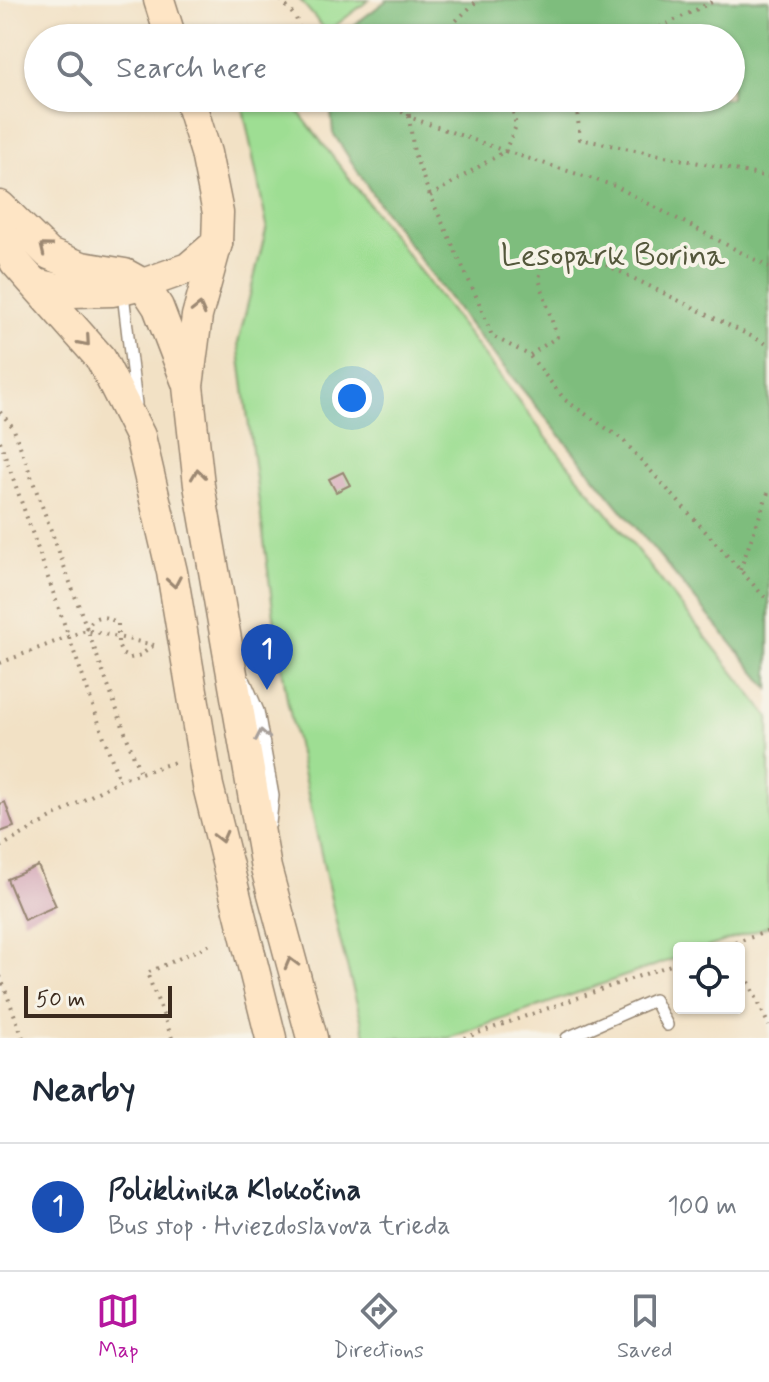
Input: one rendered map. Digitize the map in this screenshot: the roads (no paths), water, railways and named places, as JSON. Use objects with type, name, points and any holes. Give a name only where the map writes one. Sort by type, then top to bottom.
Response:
[{"type":"street","points":[[159,0],[167,24]]},
{"type":"street","points":[[193,112],[206,153],[218,213],[217,243],[197,316],[188,386],[199,485],[266,868],[312,1038]]},
{"type":"street","points":[[0,206],[49,254],[82,267],[125,274],[134,293]]},
{"type":"street","points":[[0,228],[7,255],[101,359],[140,436],[172,572],[208,786],[271,1038]]},
{"type":"street","points":[[134,293],[188,268],[217,243]]},
{"type":"street","points":[[36,284],[72,292],[134,293],[158,307],[188,386]]},
{"type":"lane","points":[[134,293],[140,436]]},
{"type":"lane","points":[[567,1038],[654,1000],[667,1025]]},
{"type":"place","name":"Poliklinika Klokočina","points":[[267,690]]},
{"type":"park label","name":"Lesopark Borina","points":[[613,254]]}]
